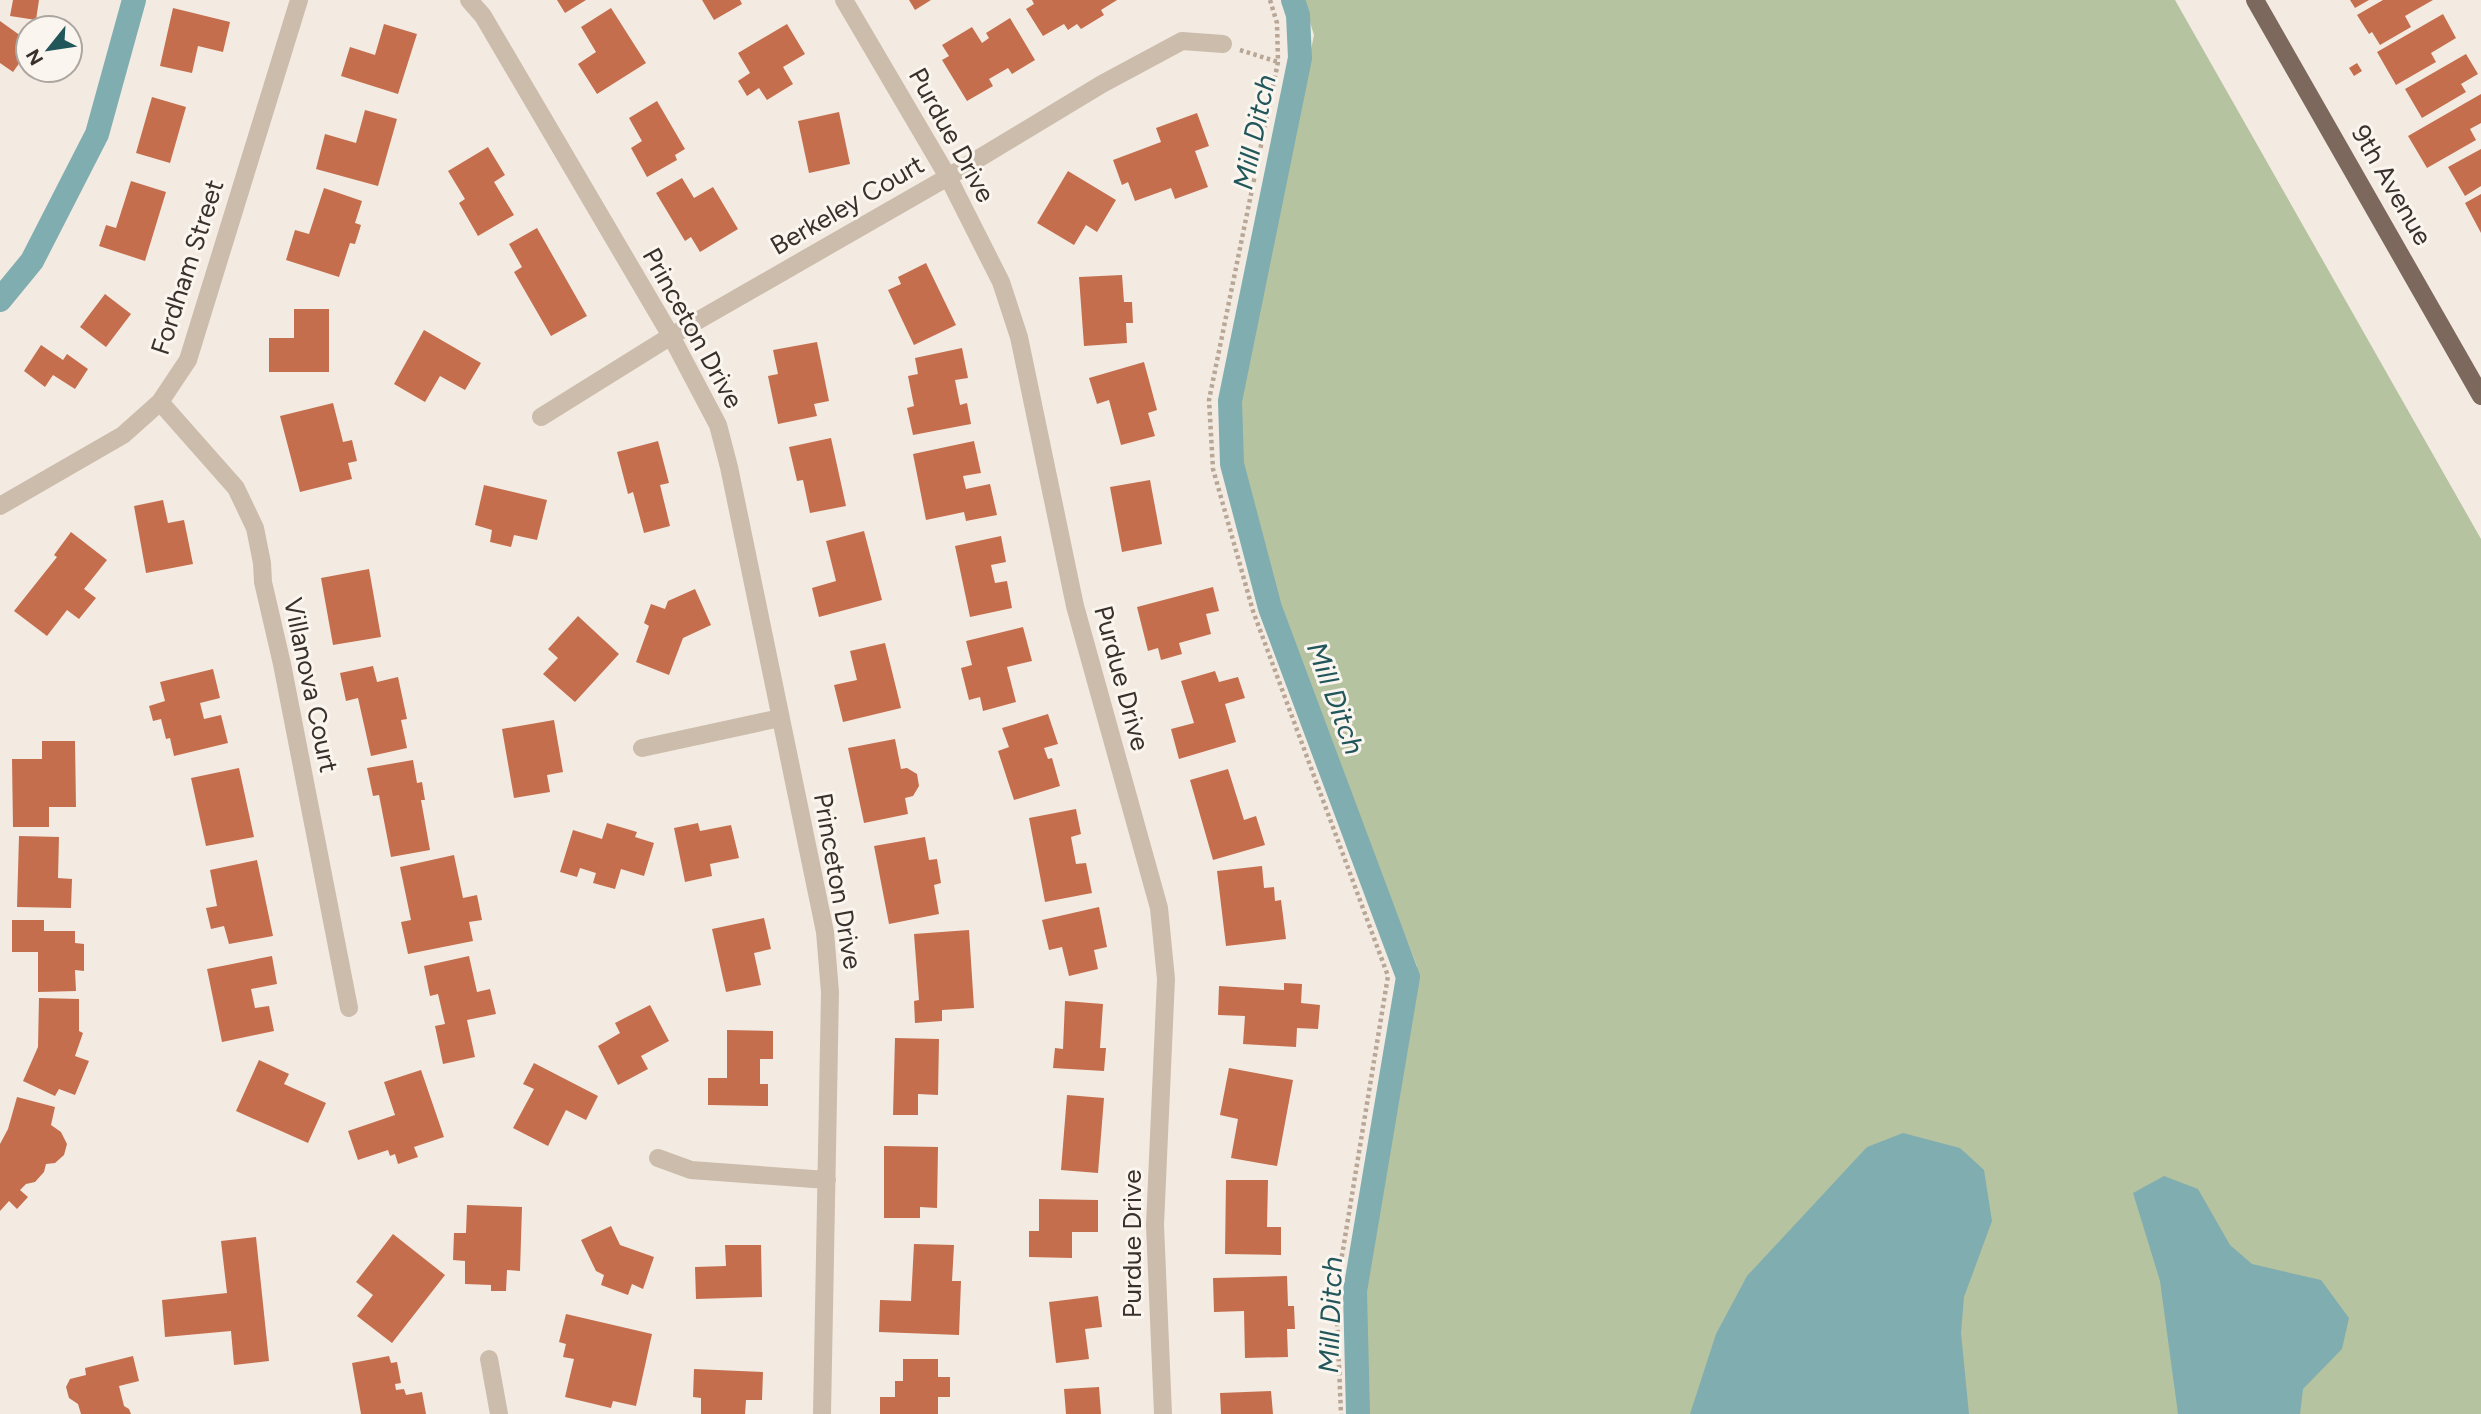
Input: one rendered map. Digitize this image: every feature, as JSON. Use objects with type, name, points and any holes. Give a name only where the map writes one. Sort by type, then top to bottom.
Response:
[{"type":"main road","name":"9th Avenue","points":[[2255,0],[2481,396]]},
{"type":"street","name":"Fordham Street","points":[[0,506],[123,435],[160,402],[188,360],[299,0]]},
{"type":"street","name":"Princeton Drive","points":[[469,0],[483,16],[671,336],[718,425],[825,932],[830,992],[821,1414]]},
{"type":"street","name":"Purdue Drive","points":[[844,0],[948,177],[1001,282],[1018,337],[1075,606],[1159,908],[1166,979],[1155,1225],[1163,1414]]},
{"type":"street","name":"Berkeley Court","points":[[541,417],[671,336],[948,177],[1102,84],[1182,41],[1223,44]]},
{"type":"street","name":"Villanova Court","points":[[160,402],[236,488],[255,528],[263,582],[285,678],[349,1008]]},
{"type":"street","points":[[642,748],[780,718]]},
{"type":"street","points":[[659,1158],[691,1170],[827,1180]]},
{"type":"street","points":[[489,1359],[499,1414]]},
{"type":"path","points":[[1270,0],[1277,23],[1278,62],[1209,400],[1213,469],[1253,611],[1388,976],[1336,1292],[1341,1414]]},
{"type":"path","points":[[1223,44],[1278,62]]},
{"type":"green space","points":[[1303,0],[2175,0],[2481,539],[2481,1414],[1365,1414],[1365,1264],[1417,966],[1273,600],[1241,463],[1237,410],[1314,35]]},
{"type":"water","points":[[1903,1133],[1960,1148],[1984,1170],[1992,1221],[1964,1297],[1961,1333],[1969,1414],[1690,1414],[1716,1334],[1747,1276],[1867,1147]]},
{"type":"water","points":[[2164,1176],[2198,1189],[2230,1245],[2252,1264],[2321,1280],[2349,1318],[2342,1349],[2303,1389],[2300,1414],[2178,1414],[2160,1281],[2133,1193]]},
{"type":"building","points":[[13,0],[39,0],[37,14],[10,16]]},
{"type":"building","points":[[557,0],[586,0],[565,13]]},
{"type":"building","points":[[702,0],[740,0],[742,4],[714,20]]},
{"type":"building","points":[[909,0],[931,0],[915,10]]},
{"type":"building","points":[[1032,0],[1117,0],[1101,10],[1104,15],[1081,29],[1077,24],[1068,30],[1064,24],[1043,36],[1026,9],[1034,4]]},
{"type":"building","points":[[2350,0],[2369,0],[2355,8]]},
{"type":"building","points":[[2383,0],[2433,0],[2405,16],[2411,27],[2380,45],[2357,15]]},
{"type":"building","points":[[173,8],[230,22],[223,52],[198,46],[192,73],[160,66]]},
{"type":"building","points":[[611,8],[646,63],[597,94],[578,64],[596,52],[581,27]]},
{"type":"building","points":[[2443,14],[2456,38],[2431,53],[2436,62],[2396,85],[2377,52]]},
{"type":"building","points":[[1010,18],[1035,60],[1012,74],[1008,68],[989,79],[993,86],[967,101],[942,60],[949,56],[942,45],[972,27],[982,43],[989,38],[986,33]]},
{"type":"building","points":[[0,21],[14,31],[14,71],[0,63]]},
{"type":"building","points":[[384,24],[417,34],[398,94],[341,76],[350,47],[375,55]]},
{"type":"building","points":[[787,24],[805,54],[783,67],[793,84],[767,100],[759,88],[747,96],[738,81],[750,73],[738,53]]},
{"type":"building","points":[[2466,54],[2478,74],[2461,84],[2466,92],[2422,118],[2405,89]]},
{"type":"building","points":[[2357,63],[2362,71],[2354,76],[2349,68]]},
{"type":"building","points":[[2481,94],[2481,123],[2470,129],[2476,140],[2427,168],[2408,136]]},
{"type":"building","points":[[152,97],[186,107],[170,163],[136,153]]},
{"type":"building","points":[[657,101],[685,149],[675,155],[677,160],[647,177],[631,148],[642,141],[629,118]]},
{"type":"building","points":[[365,110],[397,119],[378,186],[316,169],[325,134],[356,143]]},
{"type":"building","points":[[839,112],[850,164],[809,173],[798,121]]},
{"type":"building","points":[[1197,113],[1209,146],[1195,151],[1208,187],[1175,199],[1171,188],[1135,201],[1128,182],[1122,185],[1113,160],[1161,142],[1156,128]]},
{"type":"building","points":[[488,147],[505,175],[494,182],[514,215],[478,236],[459,203],[465,199],[448,171]]},
{"type":"building","points":[[2481,149],[2481,186],[2465,196],[2448,167]]},
{"type":"building","points":[[1068,171],[1116,200],[1097,232],[1086,225],[1074,245],[1037,223]]},
{"type":"building","points":[[682,178],[694,198],[713,187],[738,229],[700,252],[691,237],[685,241],[656,193]]},
{"type":"building","points":[[131,181],[166,192],[145,261],[99,246],[106,225],[116,228]]},
{"type":"building","points":[[324,188],[362,201],[355,223],[361,225],[355,244],[350,243],[339,277],[286,260],[295,230],[309,234]]},
{"type":"building","points":[[2481,194],[2481,233],[2465,203]]},
{"type":"building","points":[[537,228],[587,316],[551,336],[514,272],[522,267],[509,244]]},
{"type":"building","points":[[926,263],[956,325],[914,345],[888,290],[901,284],[898,277]]},
{"type":"building","points":[[1122,275],[1124,302],[1132,302],[1133,323],[1126,323],[1127,343],[1084,346],[1079,277]]},
{"type":"building","points":[[105,294],[131,314],[106,347],[80,327]]},
{"type":"building","points":[[294,309],[329,309],[329,372],[269,372],[269,338],[294,338]]},
{"type":"building","points":[[424,330],[481,363],[465,390],[440,376],[425,402],[394,384]]},
{"type":"building","points":[[817,342],[829,401],[814,404],[817,416],[778,424],[768,376],[778,374],[773,350]]},
{"type":"building","points":[[41,345],[63,360],[67,354],[88,369],[75,389],[53,375],[45,387],[24,371]]},
{"type":"building","points":[[962,348],[968,378],[955,380],[960,405],[967,403],[971,424],[913,435],[907,408],[914,406],[908,376],[918,374],[915,358]]},
{"type":"building","points":[[1144,362],[1157,410],[1148,413],[1155,436],[1121,445],[1109,400],[1097,404],[1089,378]]},
{"type":"building","points":[[333,403],[343,442],[352,440],[357,461],[348,463],[352,479],[300,492],[280,416]]},
{"type":"building","points":[[831,438],[846,506],[810,513],[803,480],[797,481],[789,447]]},
{"type":"building","points":[[658,441],[669,483],[660,485],[670,526],[644,533],[633,492],[628,494],[617,452]]},
{"type":"building","points":[[974,441],[981,473],[963,476],[966,489],[990,484],[997,515],[966,521],[964,512],[926,520],[913,454]]},
{"type":"building","points":[[1150,480],[1162,544],[1122,552],[1110,487]]},
{"type":"building","points":[[484,485],[547,500],[537,540],[514,535],[511,547],[490,542],[492,530],[475,525]]},
{"type":"building","points":[[163,500],[168,523],[184,520],[193,564],[146,573],[134,506]]},
{"type":"building","points":[[864,531],[882,600],[819,617],[812,588],[836,581],[826,541]]},
{"type":"building","points":[[71,532],[107,560],[84,589],[96,598],[79,619],[67,610],[47,636],[14,611],[57,557],[54,555]]},
{"type":"building","points":[[1001,536],[1006,562],[991,565],[995,583],[1007,581],[1012,608],[970,617],[955,546]]},
{"type":"building","points":[[369,569],[381,637],[333,645],[321,578]]},
{"type":"building","points":[[1213,587],[1219,611],[1206,614],[1211,634],[1179,643],[1182,654],[1161,660],[1158,648],[1148,651],[1137,607]]},
{"type":"building","points":[[695,589],[711,625],[683,638],[669,675],[636,662],[649,626],[644,623],[651,604],[665,609],[668,601]]},
{"type":"building","points":[[578,616],[619,654],[575,702],[543,674],[558,658],[548,649]]},
{"type":"building","points":[[1023,627],[1032,661],[1007,667],[1016,702],[983,711],[980,697],[969,700],[961,668],[972,665],[966,641]]},
{"type":"building","points":[[885,643],[901,708],[843,722],[834,685],[857,680],[850,651]]},
{"type":"building","points":[[373,666],[377,682],[398,677],[407,719],[401,720],[407,748],[371,756],[358,698],[346,701],[340,673]]},
{"type":"building","points":[[213,669],[220,698],[200,703],[204,719],[221,715],[228,743],[174,756],[170,738],[166,739],[161,719],[153,721],[149,706],[165,701],[160,682]]},
{"type":"building","points":[[1215,671],[1219,682],[1238,677],[1245,698],[1225,704],[1236,742],[1179,759],[1171,729],[1194,723],[1181,681]]},
{"type":"building","points":[[1048,714],[1058,744],[1044,748],[1048,759],[1052,758],[1060,786],[1014,800],[998,751],[1009,747],[1002,728]]},
{"type":"building","points":[[554,720],[563,772],[547,775],[550,792],[514,798],[502,729]]},
{"type":"building","points":[[895,739],[901,769],[907,768],[917,774],[919,786],[913,796],[905,798],[908,814],[864,823],[848,748]]},
{"type":"building","points":[[42,741],[75,741],[76,807],[49,807],[49,827],[13,827],[12,759],[42,759]]},
{"type":"building","points":[[413,760],[417,783],[422,782],[425,800],[421,800],[430,850],[391,857],[379,795],[373,796],[367,768]]},
{"type":"building","points":[[239,768],[254,837],[206,846],[191,778]]},
{"type":"building","points":[[1228,769],[1244,820],[1256,816],[1265,845],[1213,860],[1190,780]]},
{"type":"building","points":[[1076,809],[1081,834],[1071,837],[1076,864],[1086,863],[1092,893],[1045,902],[1029,818]]},
{"type":"building","points":[[607,823],[637,832],[635,837],[654,843],[644,876],[621,869],[615,889],[593,883],[596,873],[580,868],[577,877],[560,872],[573,830],[602,839]]},
{"type":"building","points":[[698,823],[700,831],[731,825],[739,858],[710,864],[712,876],[685,882],[674,828]]},
{"type":"building","points":[[19,836],[59,837],[58,878],[72,879],[71,908],[17,907]]},
{"type":"building","points":[[925,837],[929,860],[937,859],[941,883],[934,885],[939,914],[889,924],[874,846]]},
{"type":"building","points":[[454,855],[463,898],[477,895],[482,920],[469,922],[473,941],[408,954],[401,922],[411,920],[400,867]]},
{"type":"building","points":[[257,860],[273,936],[229,944],[224,926],[211,929],[206,908],[217,906],[210,870]]},
{"type":"building","points":[[1262,866],[1264,888],[1274,887],[1275,901],[1281,900],[1286,939],[1226,946],[1217,871]]},
{"type":"building","points":[[1099,907],[1107,947],[1094,950],[1098,969],[1069,976],[1062,947],[1049,950],[1042,920]]},
{"type":"building","points":[[764,918],[771,949],[754,953],[761,985],[726,992],[712,929]]},
{"type":"building","points":[[12,920],[44,920],[44,931],[75,931],[75,943],[84,944],[84,971],[75,970],[76,991],[38,992],[38,952],[12,952]]},
{"type":"building","points":[[969,930],[974,1008],[942,1010],[942,1021],[915,1023],[914,1001],[919,1000],[914,934]]},
{"type":"building","points":[[272,956],[277,984],[251,989],[255,1008],[269,1006],[274,1031],[222,1042],[207,969]]},
{"type":"building","points":[[469,956],[477,992],[490,989],[496,1014],[467,1020],[475,1057],[443,1064],[435,1026],[445,1024],[438,994],[430,996],[424,966]]},
{"type":"building","points":[[1284,983],[1302,984],[1301,1003],[1320,1005],[1318,1029],[1297,1028],[1296,1047],[1243,1044],[1245,1016],[1218,1015],[1219,986],[1284,990]]},
{"type":"building","points":[[39,998],[79,999],[79,1031],[83,1033],[75,1056],[89,1061],[75,1095],[59,1089],[55,1096],[23,1081],[38,1047]]},
{"type":"building","points":[[1065,1001],[1103,1004],[1100,1048],[1106,1048],[1104,1071],[1053,1068],[1055,1048],[1063,1049]]},
{"type":"building","points":[[650,1005],[669,1041],[641,1056],[648,1069],[618,1085],[598,1046],[620,1033],[615,1023]]},
{"type":"building","points":[[727,1030],[773,1031],[773,1059],[760,1059],[760,1084],[768,1084],[768,1106],[708,1105],[708,1078],[727,1078]]},
{"type":"building","points":[[895,1038],[939,1039],[938,1095],[918,1094],[918,1115],[893,1115]]},
{"type":"building","points":[[259,1060],[289,1074],[284,1084],[326,1103],[308,1143],[236,1111]]},
{"type":"building","points":[[534,1063],[598,1096],[586,1120],[566,1110],[548,1146],[513,1128],[534,1089],[523,1084]]},
{"type":"building","points":[[1229,1068],[1293,1080],[1277,1166],[1231,1158],[1238,1119],[1220,1115]]},
{"type":"building","points":[[421,1070],[444,1137],[414,1147],[418,1157],[398,1164],[395,1154],[390,1156],[388,1150],[358,1160],[348,1131],[395,1115],[384,1082]]},
{"type":"building","points":[[1067,1095],[1104,1098],[1098,1173],[1061,1170]]},
{"type":"building","points":[[17,1097],[55,1107],[51,1125],[61,1132],[67,1144],[64,1155],[55,1163],[46,1164],[44,1172],[35,1182],[26,1184],[20,1190],[28,1197],[17,1209],[9,1201],[0,1211],[0,1144],[8,1129]]},
{"type":"building","points":[[884,1146],[938,1147],[937,1208],[920,1207],[920,1218],[884,1218]]},
{"type":"building","points":[[1226,1180],[1268,1180],[1267,1227],[1281,1227],[1281,1255],[1225,1254]]},
{"type":"building","points":[[1039,1199],[1098,1200],[1098,1232],[1072,1232],[1072,1258],[1029,1257],[1029,1231],[1039,1231]]},
{"type":"building","points":[[467,1205],[522,1207],[520,1271],[507,1270],[506,1291],[491,1291],[491,1285],[465,1284],[465,1261],[453,1260],[454,1233],[466,1233]]},
{"type":"building","points":[[611,1226],[620,1245],[654,1257],[643,1289],[632,1284],[628,1295],[601,1285],[604,1275],[596,1271],[581,1240]]},
{"type":"building","points":[[393,1234],[445,1275],[392,1343],[357,1316],[373,1295],[356,1282]]},
{"type":"building","points":[[256,1237],[269,1361],[234,1365],[231,1331],[165,1337],[162,1300],[227,1293],[221,1241]]},
{"type":"building","points":[[914,1244],[954,1245],[952,1281],[961,1281],[959,1335],[879,1332],[880,1300],[911,1301]]},
{"type":"building","points":[[725,1245],[761,1245],[762,1297],[696,1299],[695,1267],[726,1266]]},
{"type":"building","points":[[1287,1276],[1288,1306],[1294,1306],[1295,1329],[1287,1329],[1288,1357],[1245,1358],[1244,1311],[1214,1312],[1213,1278]]},
{"type":"building","points":[[1098,1296],[1102,1327],[1085,1329],[1089,1359],[1056,1363],[1049,1302]]},
{"type":"building","points":[[566,1314],[652,1334],[636,1406],[613,1401],[611,1408],[565,1397],[574,1359],[563,1357],[566,1344],[559,1342]]},
{"type":"building","points":[[133,1356],[139,1381],[119,1386],[124,1406],[131,1414],[81,1414],[78,1404],[69,1398],[66,1387],[70,1379],[86,1375],[85,1368]]},
{"type":"building","points":[[389,1356],[391,1363],[397,1362],[401,1383],[395,1384],[396,1390],[404,1389],[406,1395],[422,1392],[426,1414],[361,1414],[352,1363]]},
{"type":"building","points":[[903,1359],[938,1359],[938,1377],[950,1377],[950,1397],[938,1397],[938,1414],[880,1414],[880,1397],[895,1397],[895,1381],[903,1381]]},
{"type":"building","points":[[694,1369],[763,1372],[762,1400],[746,1400],[745,1414],[701,1414],[701,1398],[693,1397]]},
{"type":"building","points":[[1099,1387],[1101,1414],[1066,1414],[1064,1389]]},
{"type":"building","points":[[1271,1391],[1273,1414],[1221,1414],[1220,1393]]},
{"type":"waterway","points":[[0,300],[32,261],[97,134],[134,0]]},
{"type":"waterway","name":"Mill Ditch","points":[[1293,0],[1298,15],[1300,58],[1230,401],[1232,464],[1270,608],[1408,977],[1355,1291],[1358,1414]]}]
